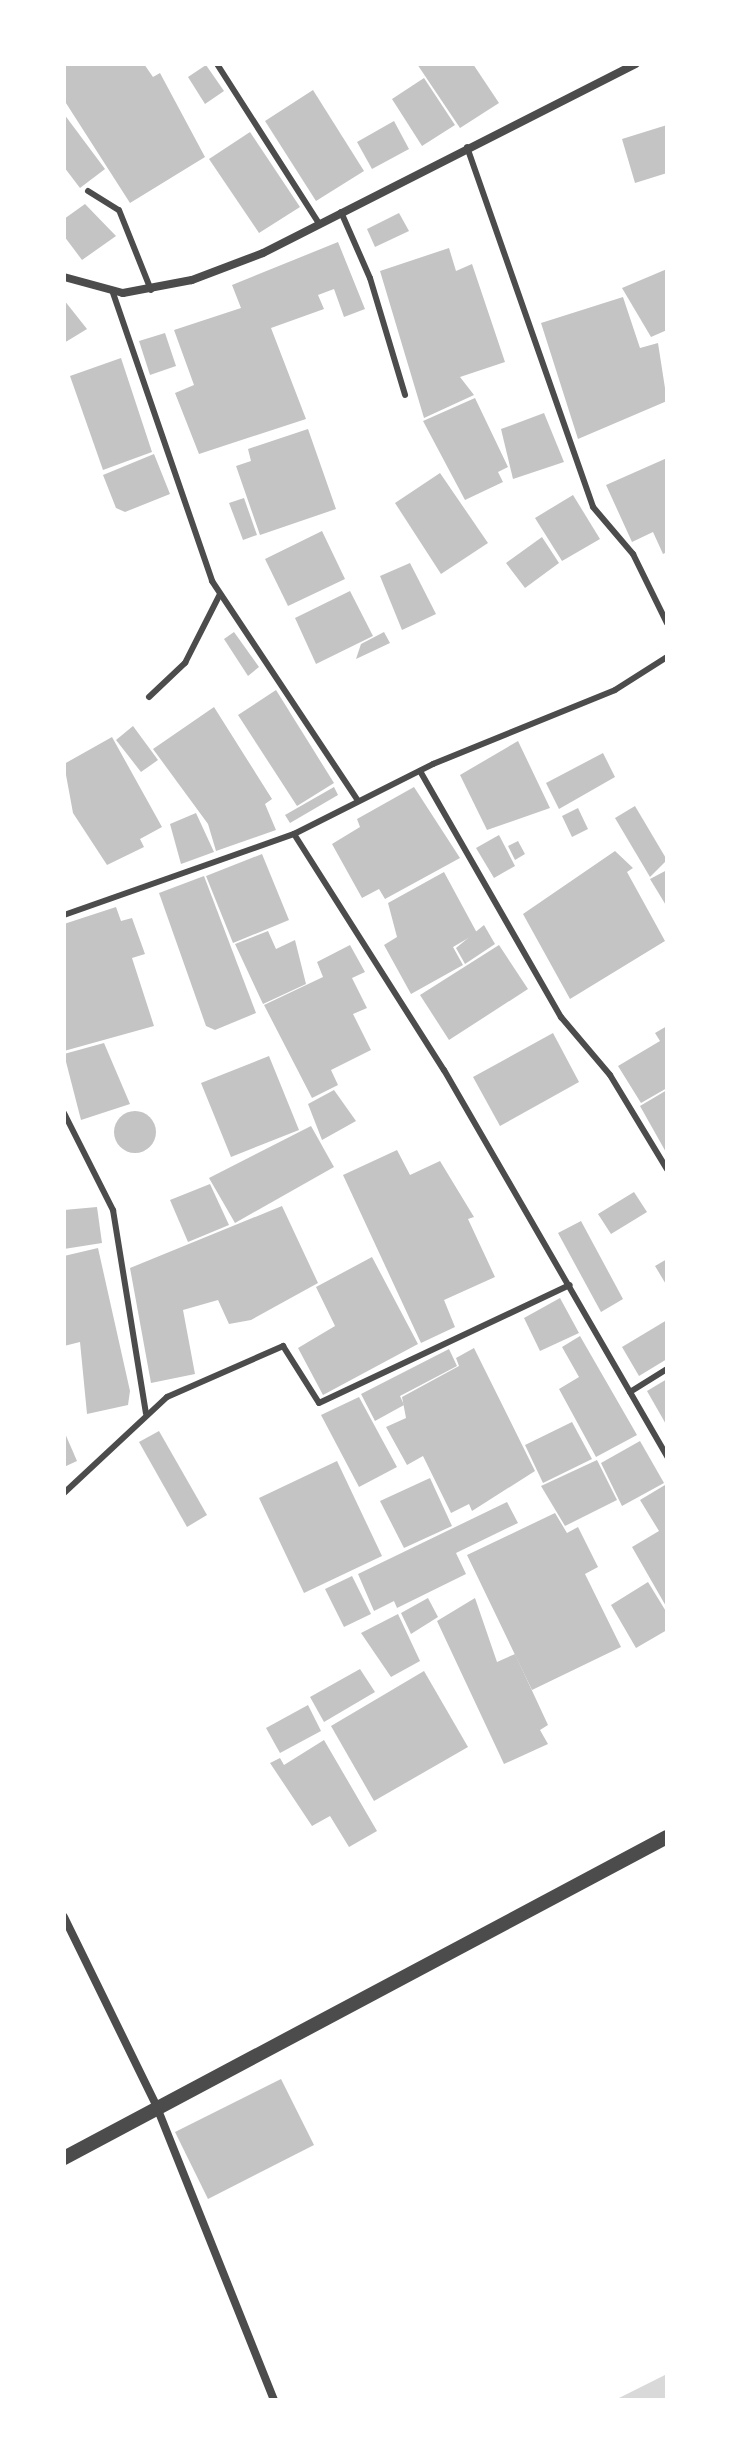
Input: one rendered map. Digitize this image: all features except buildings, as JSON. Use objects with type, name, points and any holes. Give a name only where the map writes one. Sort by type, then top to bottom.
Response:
[{"type":"street","points":[[64,277],[112,290],[151,290],[263,253],[318,222],[636,64]]},
{"type":"street","points":[[64,2158],[156,2105],[667,1837]]},
{"type":"street","points":[[64,1917],[156,2105],[274,2400]]},
{"type":"lane","points":[[217,64],[318,222]]},
{"type":"lane","points":[[467,147],[590,498],[633,554],[667,623]]},
{"type":"lane","points":[[88,191],[119,210],[151,290]]},
{"type":"lane","points":[[341,212],[405,395]]},
{"type":"lane","points":[[112,290],[220,594],[358,801]]},
{"type":"lane","points":[[149,697],[185,663],[220,594]]},
{"type":"lane","points":[[64,915],[294,834],[420,771],[615,690],[667,657]]},
{"type":"lane","points":[[420,771],[561,1017],[610,1075],[667,1169]]},
{"type":"lane","points":[[294,834],[570,1285],[667,1457]]},
{"type":"lane","points":[[64,1113],[113,1210],[146,1413]]},
{"type":"lane","points":[[64,1493],[146,1413],[283,1346],[319,1403],[570,1285]]},
{"type":"lane","points":[[630,1392],[667,1369]]},
{"type":"shaded area","points":[[667,2374],[667,2400],[615,2400]]}]
